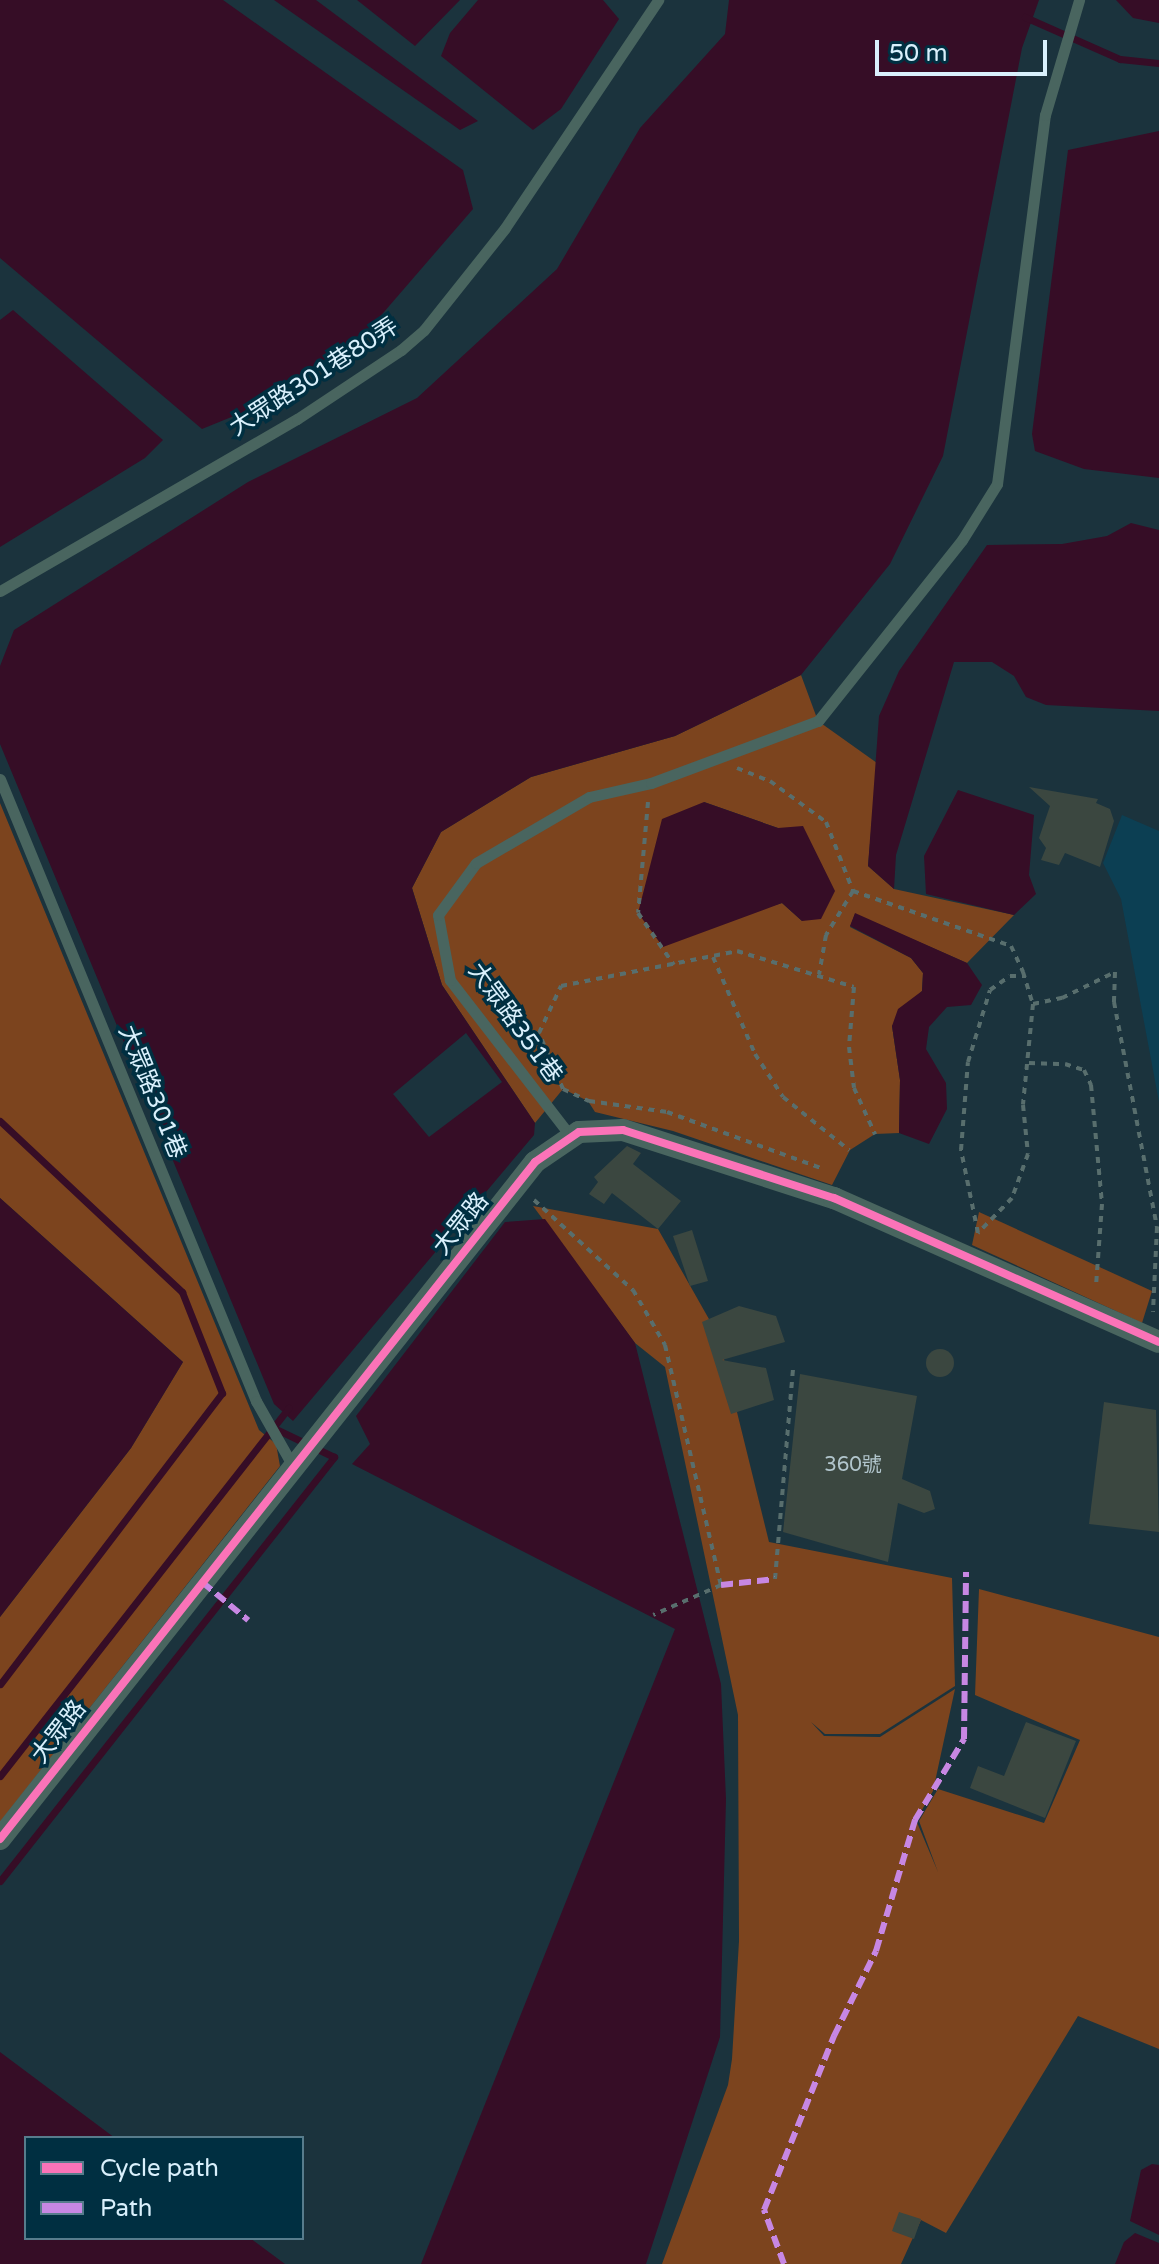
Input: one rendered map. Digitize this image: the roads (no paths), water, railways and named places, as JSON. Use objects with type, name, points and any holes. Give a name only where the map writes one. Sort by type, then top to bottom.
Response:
[{"type":"street","name":"大眾路","points":[[0,1839],[535,1162],[579,1132],[623,1130],[750,1167],[834,1198],[1159,1342]]},
{"type":"lane","name":"大眾路301巷80弄","points":[[0,591],[297,419],[401,350],[424,330],[505,228],[658,0]]},
{"type":"lane","name":"大眾路351巷","points":[[572,1138],[450,980],[438,915],[476,863],[589,797],[651,783],[818,721],[962,540],[997,484],[1045,115],[1079,0]]},
{"type":"lane","name":"大眾路301巷","points":[[0,779],[267,1420],[293,1466]]},
{"type":"waterway","points":[[1025,17],[1120,59],[1159,63]]},
{"type":"waterway","points":[[0,1121],[182,1292],[222,1393],[0,1684]]},
{"type":"waterway","points":[[0,1776],[289,1408]]},
{"type":"waterway","points":[[0,1881],[334,1457],[274,1428]]}]
